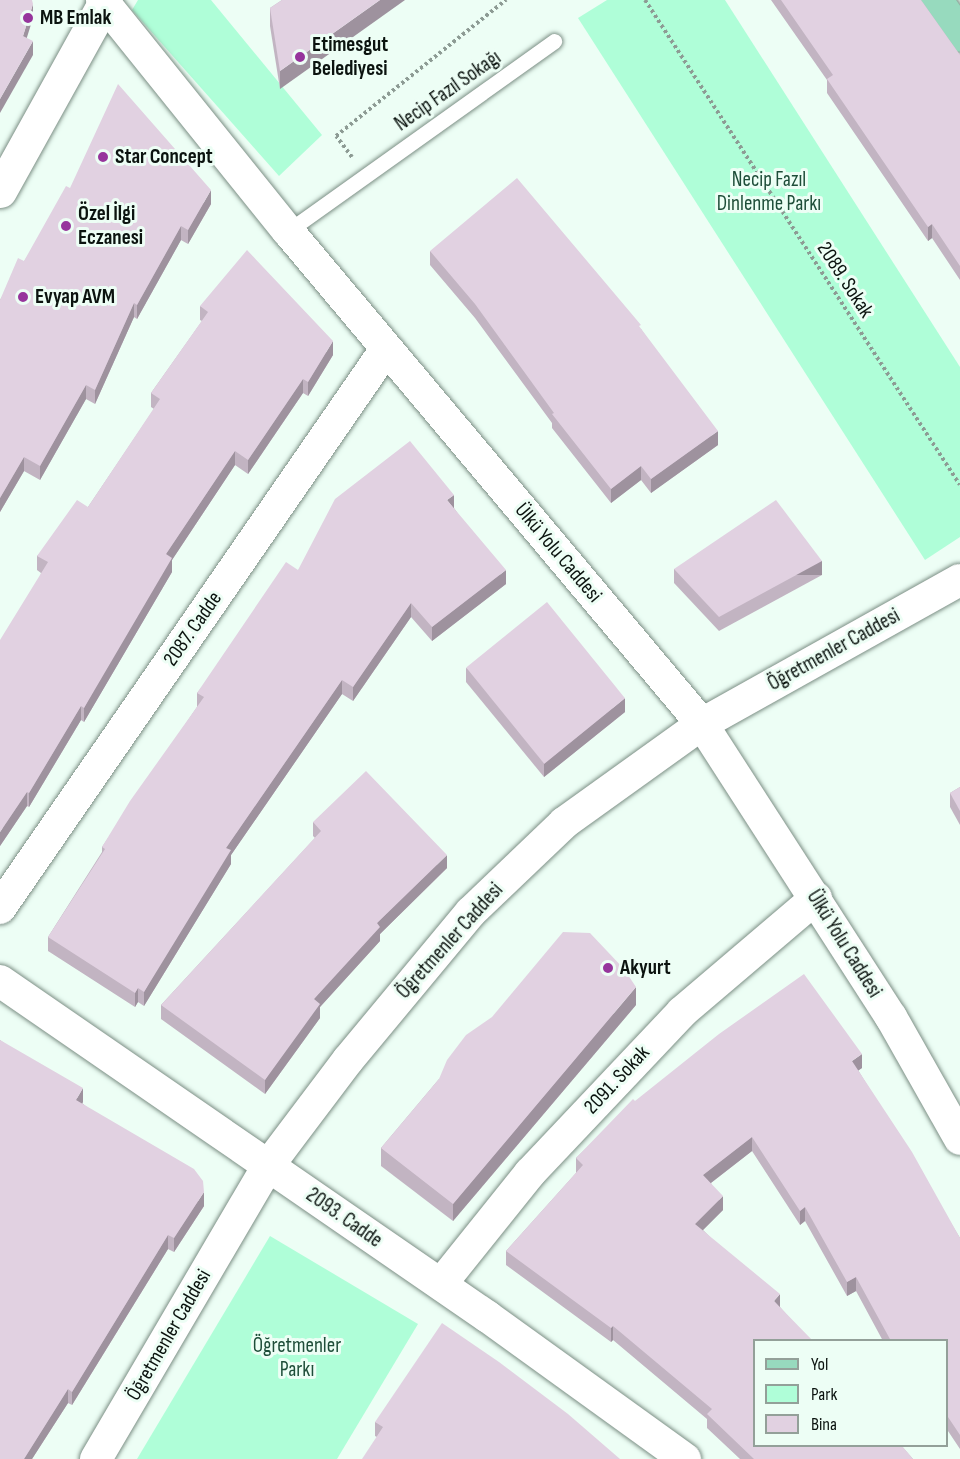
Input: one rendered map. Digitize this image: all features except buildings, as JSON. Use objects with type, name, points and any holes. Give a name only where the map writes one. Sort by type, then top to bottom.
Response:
[{"type":"main road","points":[[936,0],[960,36]]},
{"type":"street","points":[[0,191],[104,1]]},
{"type":"street","name":"Ülkü Yolu Caddesi","points":[[104,1],[386,350],[702,724],[891,1017],[960,1139]]},
{"type":"street","name":"2087. Cadde","points":[[0,908],[386,350]]},
{"type":"street","name":"Öğretmenler Caddesi","points":[[96,1459],[268,1166],[348,1060],[471,912],[564,823],[702,724],[960,580]]},
{"type":"street","name":"2091. Sokak","points":[[441,1284],[530,1173],[682,1011],[816,898]]},
{"type":"street","name":"2093. Cadde","points":[[0,981],[441,1284],[685,1459]]},
{"type":"lane","name":"Necip Fazıl Sokağı","points":[[288,231],[554,40]]},
{"type":"path","name":"Necip Fazıl Sokağı","points":[[365,175],[336,136],[506,0]]},
{"type":"path","name":"2089. Sokak","points":[[645,0],[960,485]]},
{"type":"green space","points":[[138,0],[211,0],[322,135],[279,176],[132,10]]},
{"type":"green space","name":"Necip Fazıl Dinlenme Parkı","points":[[607,0],[725,0],[960,367],[960,537],[925,560],[578,18]]},
{"type":"green space","name":"Öğretmenler Parkı","points":[[270,1236],[418,1324],[337,1459],[137,1459]]},
{"type":"place","name":"MB Emlak","points":[[28,18]]},
{"type":"place","name":"Etimesgut Belediyesi","points":[[300,57]]},
{"type":"place","name":"Star Concept","points":[[103,157]]},
{"type":"place","name":"Özel İlgi Eczanesi","points":[[66,226]]},
{"type":"place","name":"Evyap AVM","points":[[23,297]]},
{"type":"place","name":"Akyurt","points":[[608,968]]}]
